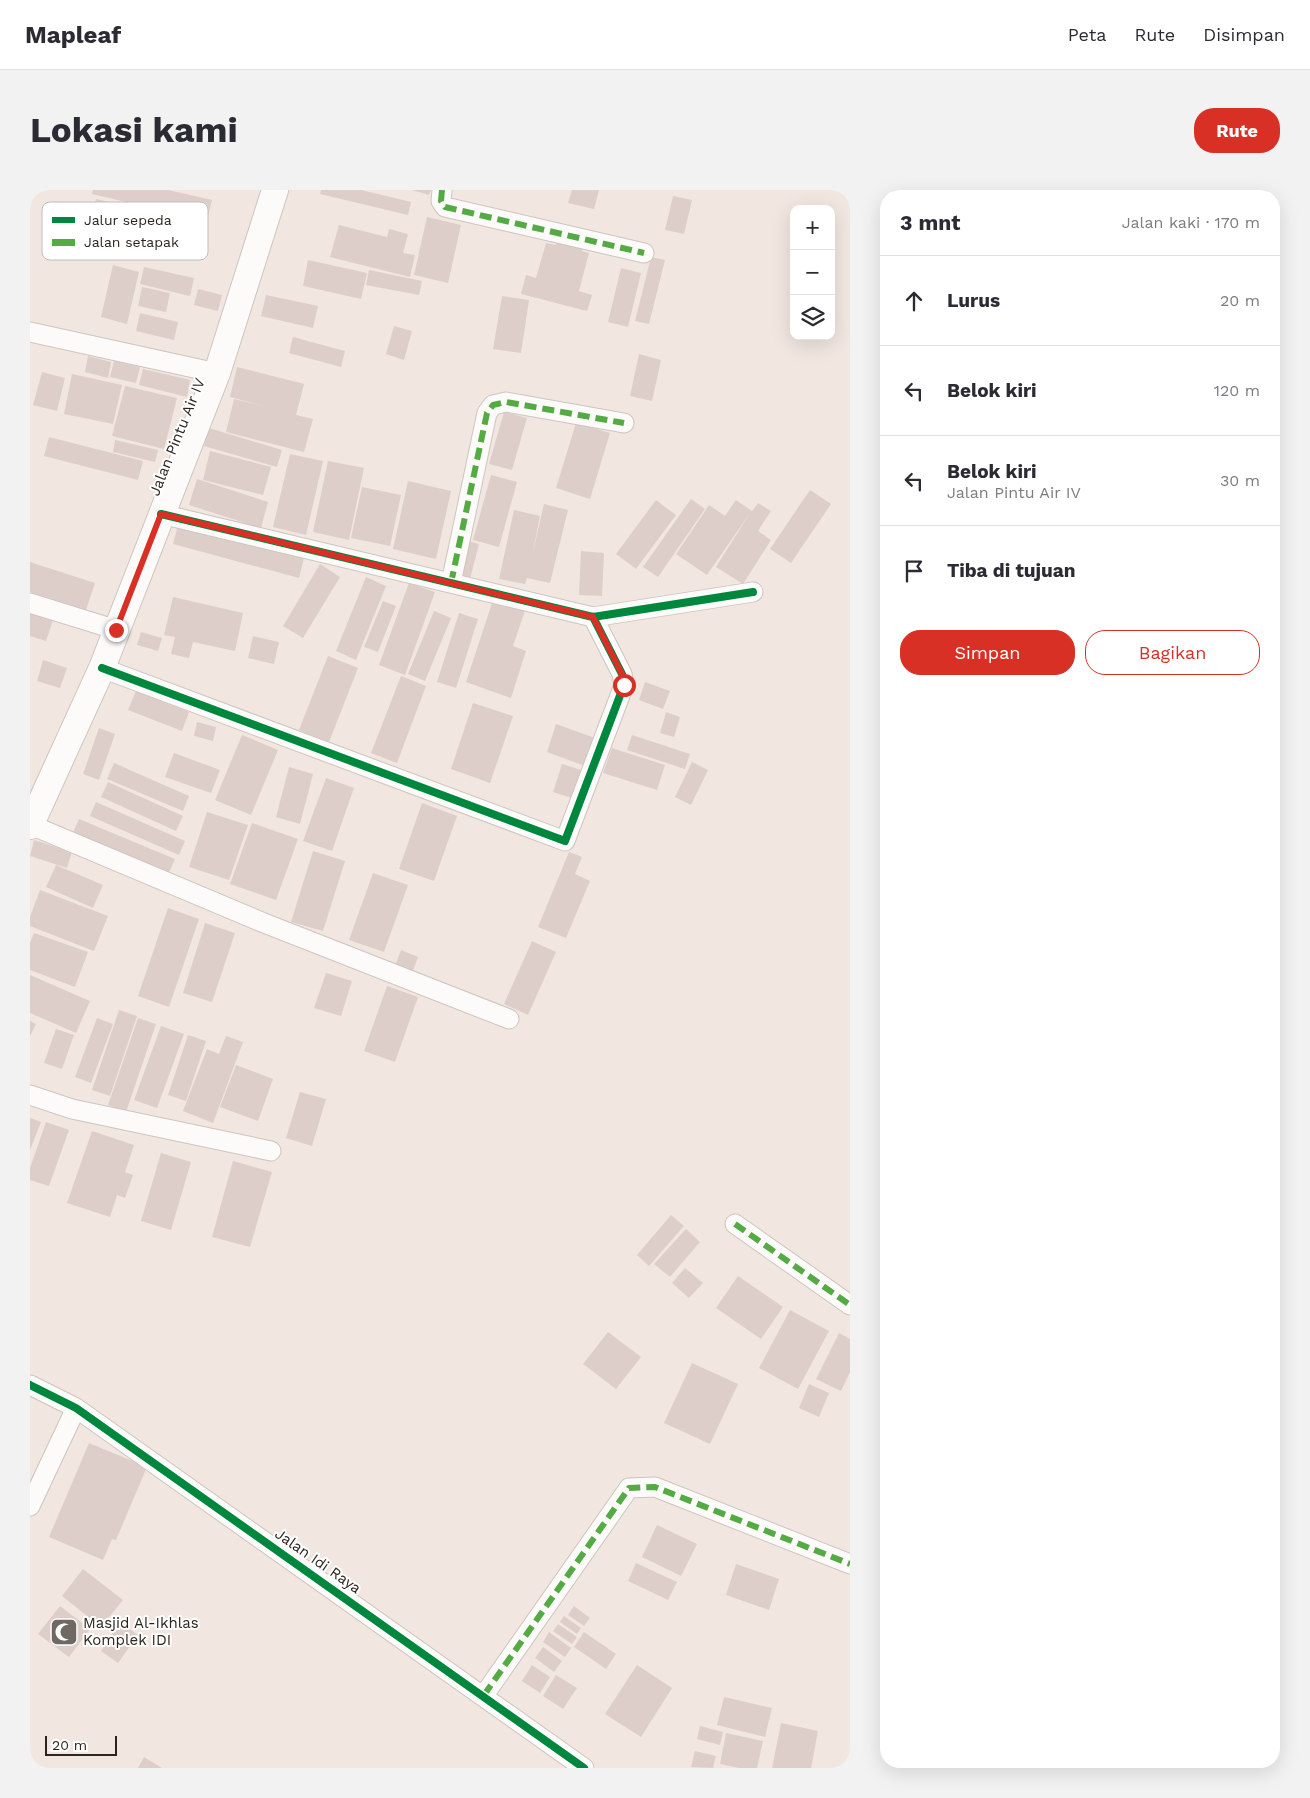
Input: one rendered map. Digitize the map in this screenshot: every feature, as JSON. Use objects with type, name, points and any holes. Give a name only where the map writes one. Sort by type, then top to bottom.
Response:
[{"type":"main road","name":"Jalan Pintu Air IV","points":[[30,826],[102,668],[217,373],[275,190]]},
{"type":"street","points":[[442,190],[442,201],[446,207],[644,253]]},
{"type":"street","points":[[30,332],[217,373]]},
{"type":"street","points":[[451,583],[486,413],[493,405],[506,402],[624,423]]},
{"type":"street","points":[[161,514],[593,617],[753,592]]},
{"type":"street","points":[[30,603],[116,630]]},
{"type":"street","points":[[102,668],[565,841],[624,685],[622,674],[593,617]]},
{"type":"street","points":[[30,826],[264,923],[509,1019]]},
{"type":"street","points":[[30,1095],[72,1110],[271,1151]]},
{"type":"street","points":[[735,1224],[850,1305]]},
{"type":"street","name":"Jalan Idi Raya","points":[[30,1385],[76,1408],[484,1695],[584,1768]]},
{"type":"street","points":[[30,1506],[76,1408]]},
{"type":"street","points":[[484,1695],[629,1488],[655,1487],[850,1564]]},
{"type":"building","points":[[93,190],[168,190],[212,200],[208,217],[208,202],[126,202],[92,194]]},
{"type":"building","points":[[321,190],[361,190],[411,202],[408,215],[320,194]]},
{"type":"building","points":[[412,190],[431,190],[429,195]]},
{"type":"building","points":[[572,190],[599,190],[594,209],[568,203]]},
{"type":"building","points":[[673,196],[692,200],[684,234],[665,230]]},
{"type":"building","points":[[96,199],[109,202],[95,202]]},
{"type":"building","points":[[427,217],[461,225],[448,283],[414,275]]},
{"type":"building","points":[[339,225],[387,237],[389,229],[408,234],[403,253],[415,255],[410,277],[330,257]]},
{"type":"building","points":[[558,236],[584,243],[582,251],[589,253],[579,291],[592,295],[587,311],[521,294],[526,275],[536,278],[546,243],[556,245]]},
{"type":"building","points":[[651,257],[665,260],[649,324],[635,321]]},
{"type":"building","points":[[308,260],[367,273],[361,299],[303,286]]},
{"type":"building","points":[[113,265],[139,272],[127,324],[101,317]]},
{"type":"building","points":[[144,267],[194,278],[190,296],[140,284]]},
{"type":"building","points":[[621,268],[641,273],[628,327],[608,322]]},
{"type":"building","points":[[369,270],[422,281],[419,295],[366,285]]},
{"type":"building","points":[[142,287],[170,293],[166,312],[138,306]]},
{"type":"building","points":[[198,289],[222,295],[218,311],[194,305]]},
{"type":"building","points":[[266,295],[318,306],[313,328],[261,316]]},
{"type":"building","points":[[502,296],[529,300],[521,353],[493,349]]},
{"type":"building","points":[[140,313],[178,322],[174,340],[136,331]]},
{"type":"building","points":[[394,326],[412,331],[404,360],[386,354]]},
{"type":"building","points":[[293,337],[345,351],[341,367],[289,353]]},
{"type":"building","points":[[639,354],[661,360],[652,401],[630,396]]},
{"type":"building","points":[[88,356],[111,362],[108,378],[85,372]]},
{"type":"building","points":[[114,361],[140,367],[136,383],[110,377]]},
{"type":"building","points":[[237,367],[304,384],[296,415],[313,419],[304,452],[226,432],[234,399],[267,407],[230,397]]},
{"type":"building","points":[[143,369],[190,380],[187,397],[139,385]]},
{"type":"building","points":[[42,372],[65,378],[57,411],[33,405]]},
{"type":"building","points":[[72,374],[122,385],[113,424],[64,414]]},
{"type":"building","points":[[125,386],[177,398],[164,449],[112,436]]},
{"type":"building","points":[[504,412],[527,418],[512,470],[489,464]]},
{"type":"building","points":[[576,423],[610,433],[590,499],[556,488]]},
{"type":"building","points":[[209,428],[282,450],[277,467],[204,446]]},
{"type":"building","points":[[49,437],[143,461],[138,480],[44,456]]},
{"type":"building","points":[[115,440],[158,450],[155,462],[113,452]]},
{"type":"building","points":[[210,451],[271,467],[263,495],[203,480]]},
{"type":"building","points":[[290,454],[323,461],[306,535],[273,527]]},
{"type":"building","points":[[328,461],[364,468],[349,540],[313,532]]},
{"type":"building","points":[[491,475],[517,482],[499,547],[473,540]]},
{"type":"building","points":[[197,479],[268,502],[261,528],[189,505]]},
{"type":"building","points":[[408,481],[451,491],[436,559],[393,549]]},
{"type":"building","points":[[362,487],[401,495],[390,546],[351,538]]},
{"type":"building","points":[[810,490],[831,504],[791,563],[770,549]]},
{"type":"building","points":[[691,499],[705,509],[658,577],[643,567]]},
{"type":"building","points":[[656,500],[676,515],[636,569],[616,554]]},
{"type":"building","points":[[736,500],[752,511],[758,503],[771,511],[758,531],[771,540],[743,584],[716,567],[750,513],[707,575],[676,554],[709,505],[725,516]]},
{"type":"building","points":[[544,504],[568,510],[550,583],[527,578],[525,584],[499,579],[514,510],[540,516],[532,556]]},
{"type":"building","points":[[178,525],[304,558],[299,578],[173,544]]},
{"type":"building","points":[[465,540],[479,544],[470,579],[457,575]]},
{"type":"building","points":[[581,551],[604,553],[602,596],[579,595]]},
{"type":"building","points":[[30,562],[95,583],[86,610],[30,592]]},
{"type":"building","points":[[320,564],[340,577],[303,638],[283,626]]},
{"type":"building","points":[[366,577],[386,586],[356,660],[336,651]]},
{"type":"building","points":[[409,583],[435,592],[405,675],[379,665]]},
{"type":"building","points":[[173,597],[243,613],[235,651],[193,642],[189,658],[171,654],[175,637],[164,635]]},
{"type":"building","points":[[493,600],[525,611],[513,646],[526,651],[511,698],[466,682]]},
{"type":"building","points":[[383,601],[396,606],[378,652],[364,647]]},
{"type":"building","points":[[30,611],[53,620],[46,641],[30,636]]},
{"type":"building","points":[[434,611],[451,618],[425,681],[408,674]]},
{"type":"building","points":[[459,613],[478,619],[456,688],[437,682]]},
{"type":"building","points":[[141,632],[162,638],[158,651],[137,645]]},
{"type":"building","points":[[253,636],[279,642],[274,664],[248,658]]},
{"type":"building","points":[[328,656],[358,668],[329,742],[299,730]]},
{"type":"building","points":[[43,660],[67,668],[60,688],[37,681]]},
{"type":"building","points":[[401,676],[426,686],[397,763],[371,753]]},
{"type":"building","points":[[645,682],[670,691],[663,709],[639,700]]},
{"type":"building","points":[[136,691],[189,712],[182,731],[128,710]]},
{"type":"building","points":[[473,703],[513,716],[490,783],[451,769]]},
{"type":"building","points":[[666,712],[680,717],[674,737],[660,733]]},
{"type":"building","points":[[197,722],[216,727],[213,741],[194,736]]},
{"type":"building","points":[[556,724],[595,738],[585,766],[547,752]]},
{"type":"building","points":[[99,728],[115,734],[99,780],[83,774]]},
{"type":"building","points":[[242,735],[278,750],[251,815],[215,800]]},
{"type":"building","points":[[632,735],[690,754],[685,769],[627,750]]},
{"type":"building","points":[[612,748],[665,765],[657,790],[603,773]]},
{"type":"building","points":[[174,753],[220,770],[211,793],[165,777]]},
{"type":"building","points":[[692,762],[708,770],[691,805],[675,797]]},
{"type":"building","points":[[114,763],[189,796],[183,811],[107,779]]},
{"type":"building","points":[[562,764],[581,770],[572,798],[553,792]]},
{"type":"building","points":[[289,767],[313,774],[300,824],[276,817]]},
{"type":"building","points":[[326,778],[354,788],[332,851],[303,841]]},
{"type":"building","points":[[108,782],[183,816],[176,831],[101,797]]},
{"type":"building","points":[[96,802],[185,841],[179,855],[90,816]]},
{"type":"building","points":[[422,803],[457,816],[434,881],[399,869]]},
{"type":"building","points":[[207,812],[248,825],[229,880],[189,867]]},
{"type":"building","points":[[79,819],[175,859],[167,877],[71,837]]},
{"type":"building","points":[[252,823],[298,839],[276,900],[230,884]]},
{"type":"building","points":[[34,840],[72,852],[67,868],[30,856]]},
{"type":"building","points":[[313,851],[345,861],[323,931],[291,922]]},
{"type":"building","points":[[569,852],[582,857],[575,874],[590,881],[566,938],[538,927]]},
{"type":"building","points":[[56,865],[103,885],[93,908],[46,887]]},
{"type":"building","points":[[373,873],[408,885],[384,952],[349,940]]},
{"type":"building","points":[[40,890],[108,916],[94,951],[30,926],[30,917]]},
{"type":"building","points":[[168,908],[199,919],[169,1007],[138,996]]},
{"type":"building","points":[[205,923],[235,933],[212,1002],[183,993]]},
{"type":"building","points":[[34,933],[88,952],[75,987],[30,970],[30,943]]},
{"type":"building","points":[[532,941],[556,952],[528,1015],[504,1004]]},
{"type":"building","points":[[401,950],[418,957],[412,973],[395,966]]},
{"type":"building","points":[[326,973],[352,981],[341,1016],[314,1008]]},
{"type":"building","points":[[30,975],[90,1001],[76,1033],[30,1013]]},
{"type":"building","points":[[387,986],[418,997],[395,1062],[364,1051]]},
{"type":"building","points":[[119,1010],[137,1016],[110,1096],[92,1090]]},
{"type":"building","points":[[97,1018],[113,1024],[91,1083],[75,1077]]},
{"type":"building","points":[[138,1018],[156,1024],[126,1112],[108,1105]]},
{"type":"building","points":[[30,1021],[36,1024],[30,1036]]},
{"type":"building","points":[[161,1026],[184,1034],[157,1108],[134,1100]]},
{"type":"building","points":[[56,1029],[74,1035],[62,1069],[44,1063]]},
{"type":"building","points":[[188,1035],[206,1041],[186,1101],[168,1095]]},
{"type":"building","points":[[226,1036],[243,1042],[213,1123],[183,1111],[207,1049],[219,1054]]},
{"type":"building","points":[[236,1065],[273,1079],[258,1121],[220,1107]]},
{"type":"building","points":[[300,1092],[326,1099],[312,1146],[286,1138]]},
{"type":"building","points":[[30,1118],[41,1122],[30,1150]]},
{"type":"building","points":[[46,1122],[69,1130],[49,1186],[30,1180],[30,1168]]},
{"type":"building","points":[[92,1131],[134,1145],[125,1172],[133,1175],[125,1198],[117,1195],[110,1217],[67,1203]]},
{"type":"building","points":[[161,1153],[191,1162],[171,1230],[141,1221]]},
{"type":"building","points":[[233,1161],[272,1172],[250,1247],[212,1237]]},
{"type":"building","points":[[671,1215],[684,1226],[649,1266],[637,1255]]},
{"type":"building","points":[[686,1229],[700,1242],[670,1277],[654,1264]]},
{"type":"building","points":[[685,1268],[703,1283],[689,1298],[672,1283]]},
{"type":"building","points":[[738,1276],[783,1307],[761,1339],[716,1308]]},
{"type":"building","points":[[790,1310],[829,1331],[798,1389],[759,1368]]},
{"type":"building","points":[[608,1332],[641,1357],[616,1389],[583,1364]]},
{"type":"building","points":[[839,1333],[850,1339],[850,1372],[841,1391],[816,1379]]},
{"type":"building","points":[[692,1363],[738,1384],[710,1444],[664,1423]]},
{"type":"building","points":[[809,1384],[829,1393],[819,1417],[799,1408]]},
{"type":"building","points":[[89,1443],[147,1467],[116,1540],[112,1539],[103,1560],[49,1537]]},
{"type":"building","points":[[657,1525],[697,1544],[681,1576],[642,1557]]},
{"type":"building","points":[[636,1563],[677,1582],[668,1600],[628,1581]]},
{"type":"building","points":[[736,1564],[779,1579],[769,1610],[726,1595]]},
{"type":"building","points":[[83,1569],[123,1600],[101,1627],[62,1596]]},
{"type":"building","name":"Masjid Al-Ikhlas Komplek IDI","points":[[60,1606],[90,1629],[69,1657],[38,1634]]},
{"type":"building","points":[[574,1606],[590,1618],[584,1626],[568,1615]]},
{"type":"building","points":[[564,1616],[581,1628],[577,1634],[560,1622]]},
{"type":"building","points":[[120,1622],[138,1635],[118,1663],[101,1651]]},
{"type":"building","points":[[558,1624],[577,1637],[572,1644],[553,1631]]},
{"type":"building","points":[[549,1632],[571,1648],[565,1657],[543,1642]]},
{"type":"building","points":[[584,1632],[616,1654],[606,1669],[574,1647]]},
{"type":"building","points":[[543,1647],[562,1661],[554,1672],[535,1658]]},
{"type":"building","points":[[532,1665],[550,1677],[540,1693],[522,1681]]},
{"type":"building","points":[[637,1665],[672,1688],[641,1737],[605,1714]]},
{"type":"building","points":[[556,1675],[577,1688],[563,1709],[543,1696]]},
{"type":"building","points":[[724,1697],[772,1708],[765,1737],[717,1725]]},
{"type":"building","points":[[781,1723],[818,1731],[811,1768],[772,1768]]},
{"type":"building","points":[[700,1726],[723,1732],[720,1745],[697,1739]]},
{"type":"building","points":[[726,1733],[763,1741],[757,1768],[739,1768],[720,1764]]},
{"type":"building","points":[[695,1751],[716,1756],[713,1768],[691,1767]]},
{"type":"building","points":[[144,1757],[162,1768],[138,1768]]},
{"type":"marked path","points":[[442,190],[441,201],[445,207],[644,253]]},
{"type":"marked path","points":[[451,583],[487,413],[493,405],[506,402],[624,423]]},
{"type":"marked path","points":[[735,1224],[850,1305]]},
{"type":"marked path","points":[[484,1695],[629,1488],[655,1487],[850,1564]]},
{"type":"cycle path","points":[[161,514],[593,617],[753,592]]},
{"type":"cycle path","points":[[102,668],[565,841],[624,685],[622,674],[593,617]]},
{"type":"cycle path","points":[[30,1385],[76,1408],[584,1768]]},
{"type":"place","name":"Masjid Al-Ikhlas Komplek IDI","points":[[64,1632]]},
{"type":"route","points":[[116,630],[161,514],[593,617],[617,662],[624,685]]}]
